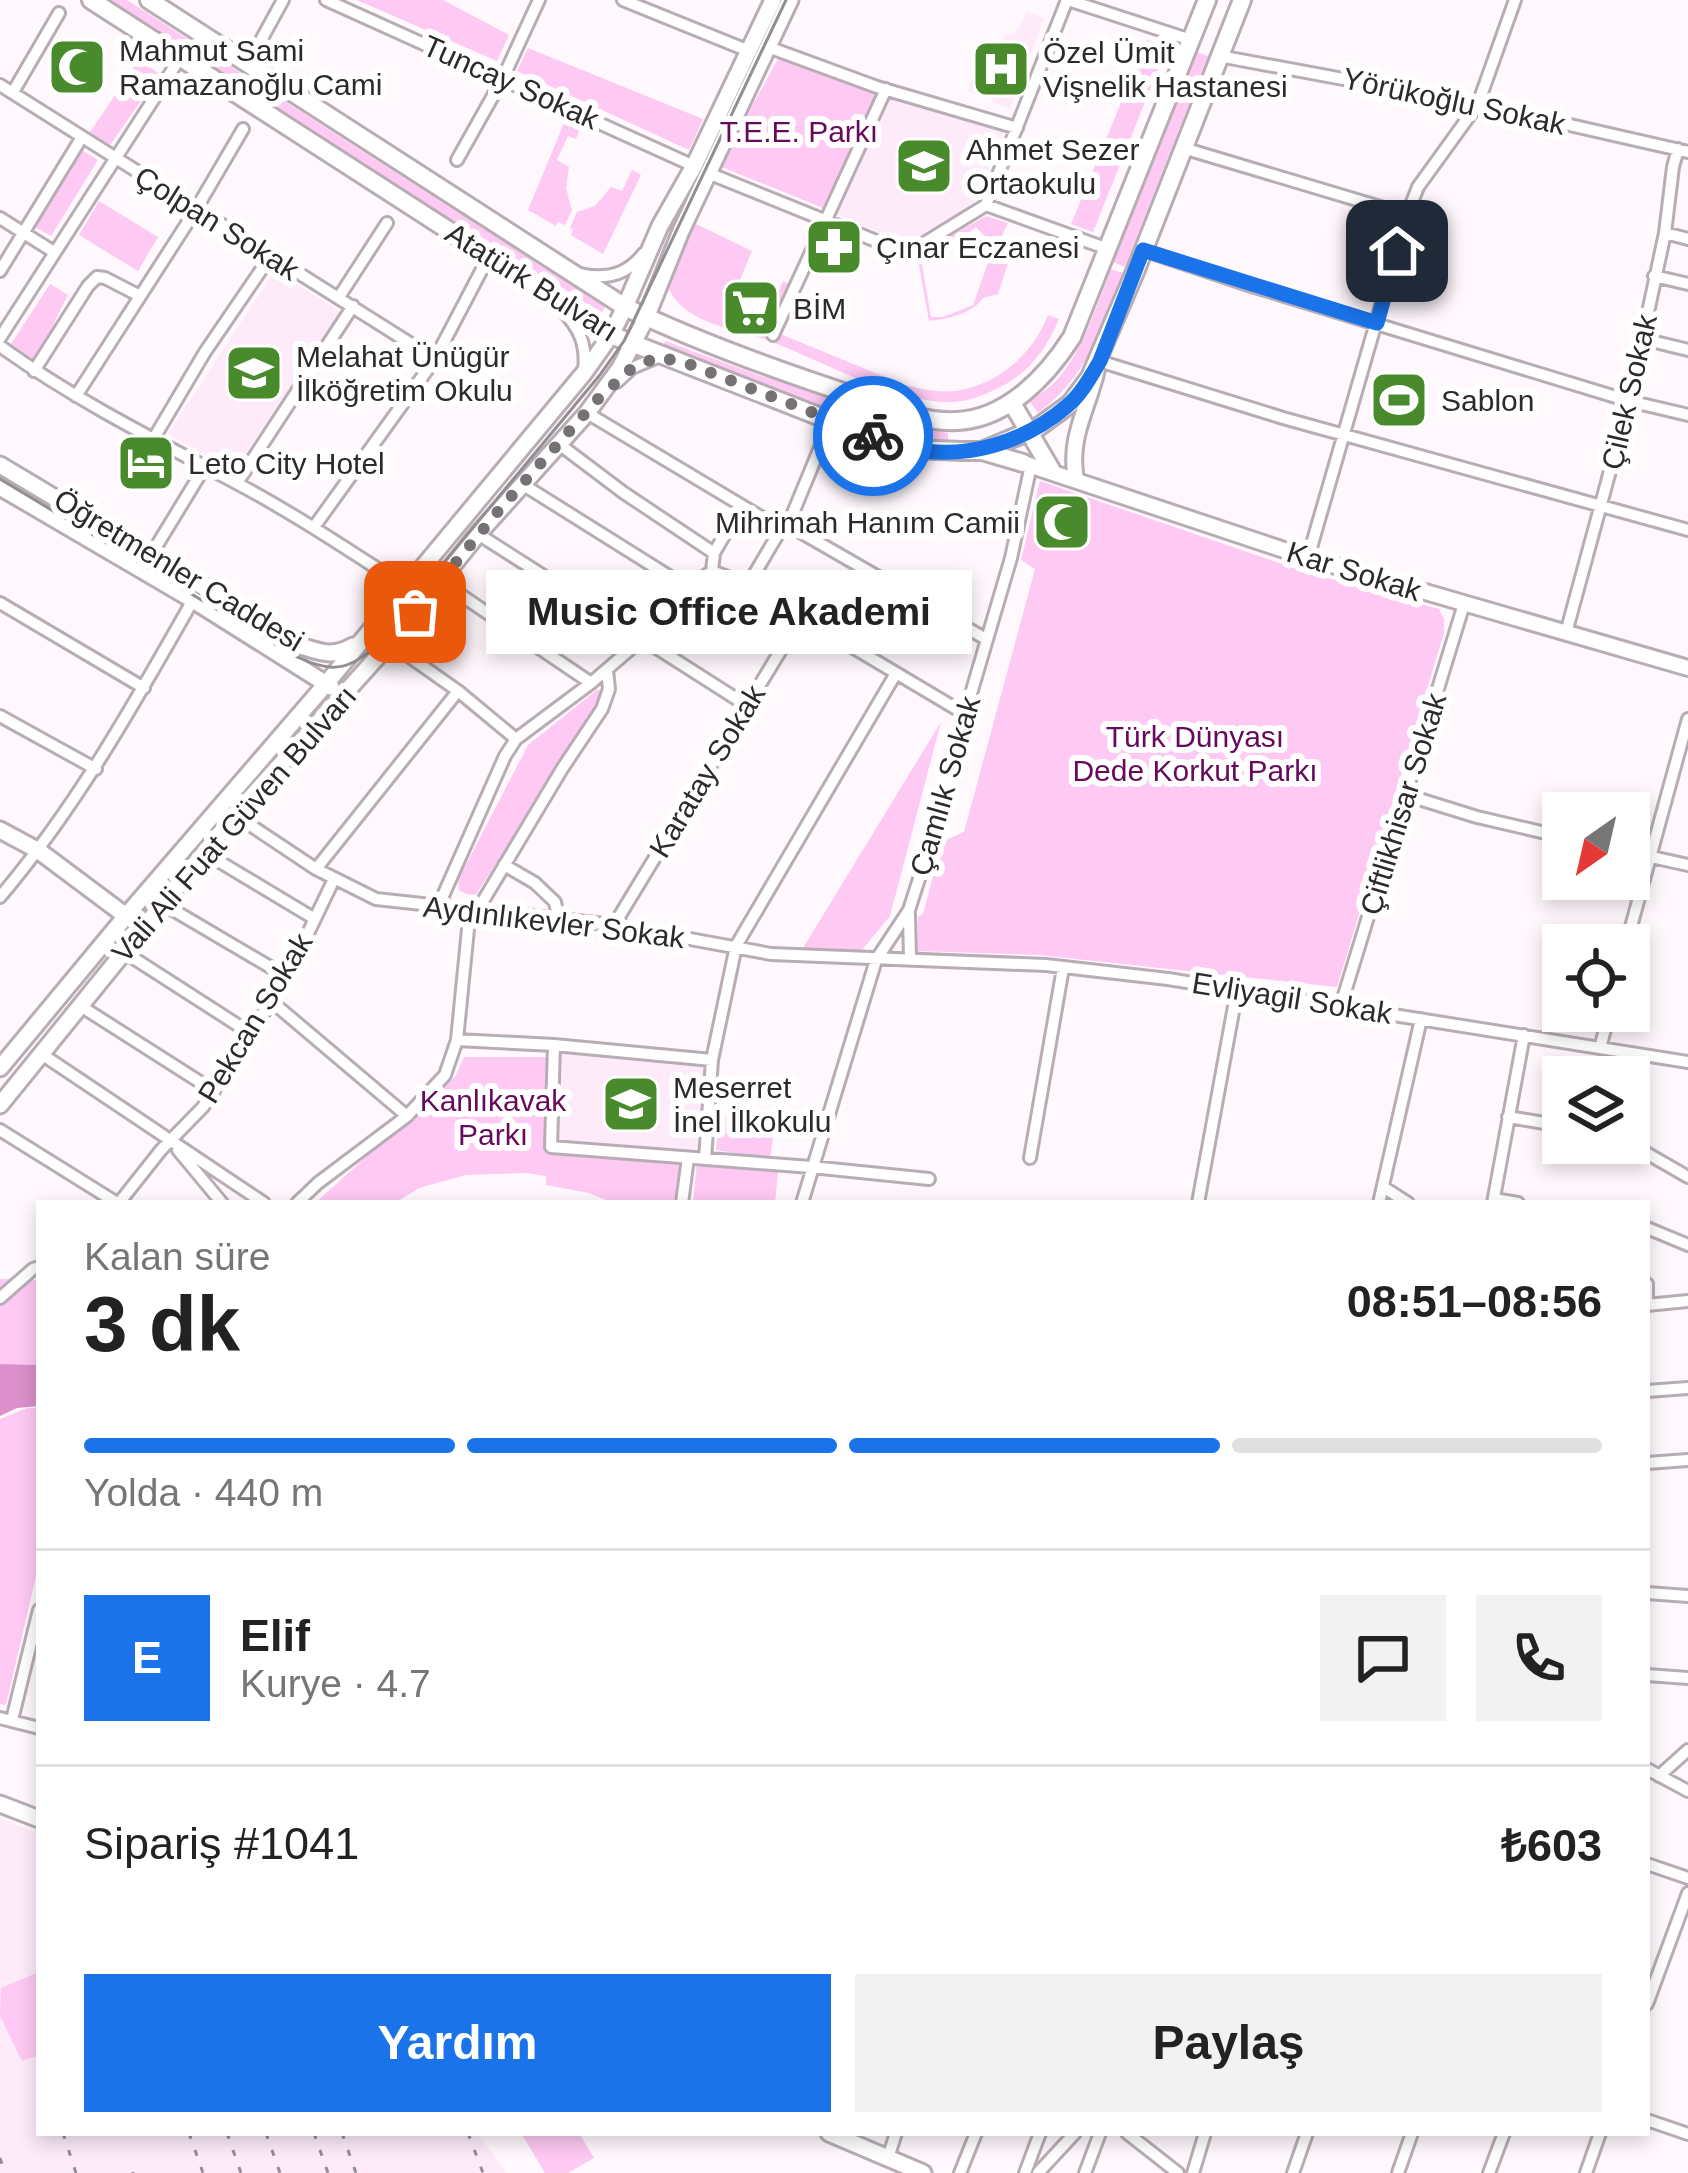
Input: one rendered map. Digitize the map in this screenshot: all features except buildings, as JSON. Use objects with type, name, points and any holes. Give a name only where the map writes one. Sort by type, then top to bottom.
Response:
[{"type":"main road","name":"Atatürk Bulvarı","points":[[91,0],[611,335],[909,448],[962,452],[982,451],[1029,431],[1070,404],[1100,361],[1242,0]]},
{"type":"main road","name":"Atatürk Bulvarı","points":[[149,0],[646,318],[761,365],[916,417],[958,422],[1012,403],[1053,366],[1072,337],[1207,0]]},
{"type":"main road","points":[[701,170],[773,0]]},
{"type":"main road","points":[[701,170],[790,0]]},
{"type":"main road","name":"Vali Ali Fuat Güven Bulvarı","points":[[0,1105],[337,687],[360,641],[584,374],[611,335],[660,226],[701,170]]},
{"type":"main road","name":"Vali Ali Fuat Güven Bulvarı","points":[[0,1068],[126,916],[337,687],[390,644],[478,534],[592,406],[634,344],[701,170]]},
{"type":"main road","points":[[1012,403],[1052,471]]},
{"type":"main road","points":[[958,422],[962,452]]},
{"type":"main road","points":[[982,451],[1027,464]]},
{"type":"main road","name":"Öğretmenler Caddesi","points":[[0,465],[304,647],[326,654],[342,652],[360,641]]},
{"type":"main road","name":"Öğretmenler Caddesi","points":[[0,487],[337,687]]},
{"type":"main road","points":[[316,651],[333,664],[337,687]]},
{"type":"main road","points":[[0,830],[39,851],[126,916]]},
{"type":"main road","points":[[0,1804],[36,1818]]},
{"type":"main road","points":[[836,2136],[922,2173]]},
{"type":"street","points":[[248,64],[283,0]]},
{"type":"street","name":"Tuncay Sokak","points":[[326,0],[701,170],[891,247],[921,245],[986,205]]},
{"type":"street","points":[[457,160],[539,0]]},
{"type":"street","points":[[623,0],[749,51]]},
{"type":"street","points":[[1108,249],[986,205],[1068,0],[1191,40]]},
{"type":"street","points":[[1308,558],[1407,214],[1418,187],[1478,104],[1514,0]]},
{"type":"street","points":[[13,92],[59,13]]},
{"type":"street","points":[[767,46],[886,89],[1017,128]]},
{"type":"street","name":"Yörükoğlu Sokak","points":[[1220,56],[1478,104],[1683,151]]},
{"type":"street","points":[[180,58],[0,342],[34,371],[314,526],[406,587]]},
{"type":"street","name":"Çolpan Sokak","points":[[0,86],[435,359]]},
{"type":"street","points":[[772,335],[886,89]]},
{"type":"street","points":[[76,396],[243,129]]},
{"type":"street","points":[[0,271],[82,136]]},
{"type":"street","points":[[1183,148],[1407,214]]},
{"type":"street","name":"Çilek Sokak","points":[[1566,633],[1629,401],[1665,233],[1673,167],[1683,151]]},
{"type":"street","points":[[0,218],[54,252]]},
{"type":"street","points":[[339,297],[387,223]]},
{"type":"street","points":[[572,273],[600,278],[632,268],[660,226]]},
{"type":"street","points":[[1665,233],[1688,239]]},
{"type":"street","points":[[1143,250],[1688,416]]},
{"type":"street","points":[[314,526],[435,359],[489,256]]},
{"type":"street","points":[[154,438],[270,257]]},
{"type":"street","points":[[1654,276],[1688,284]]},
{"type":"street","points":[[34,371],[97,278],[140,296]]},
{"type":"street","points":[[542,290],[580,332],[584,374]]},
{"type":"street","points":[[237,483],[352,306]]},
{"type":"street","points":[[1643,339],[1688,350]]},
{"type":"street","points":[[686,363],[658,357],[632,368],[592,406],[741,507],[986,639]]},
{"type":"street","points":[[1076,480],[1072,458],[1076,432],[1100,361],[1343,435],[1688,530]]},
{"type":"street","points":[[748,585],[784,527],[831,421]]},
{"type":"street","points":[[560,444],[714,553]]},
{"type":"street","name":"Kar Sokak","points":[[1027,464],[1308,558],[1688,668]]},
{"type":"street","name":"Çamlık Sokak","points":[[803,1200],[876,960],[909,910],[932,839],[1011,558],[1027,464]]},
{"type":"street","points":[[152,555],[204,468]]},
{"type":"street","points":[[523,484],[688,588]]},
{"type":"street","points":[[438,907],[516,739],[607,670],[688,588],[712,571],[714,553],[741,507]]},
{"type":"street","points":[[478,534],[746,705]]},
{"type":"street","points":[[712,571],[748,585],[964,713]]},
{"type":"street","points":[[440,580],[591,683]]},
{"type":"street","points":[[0,897],[96,769],[193,600]]},
{"type":"street","points":[[0,603],[144,688]]},
{"type":"street","name":"Çiftlikhisar Sokak","points":[[1341,1005],[1464,604]]},
{"type":"street","name":"Karatay Sokak","points":[[614,925],[801,617]]},
{"type":"street","points":[[390,644],[516,739]]},
{"type":"street","points":[[300,1200],[407,1116],[445,1076],[457,1040],[473,910],[602,709],[609,689],[607,670]]},
{"type":"street","points":[[705,1159],[712,1060],[736,946],[896,675]]},
{"type":"street","points":[[316,869],[458,692]]},
{"type":"street","points":[[0,716],[96,769]]},
{"type":"street","points":[[1650,852],[1688,718]]},
{"type":"street","points":[[1406,795],[1542,832]]},
{"type":"street","name":"Aydınlıkevler Sokak","points":[[236,815],[316,869],[376,899],[614,925],[771,954],[894,959]]},
{"type":"street","points":[[205,853],[314,919]]},
{"type":"street","points":[[1650,856],[1688,865]]},
{"type":"street","points":[[504,865],[555,902],[559,921]]},
{"type":"street","name":"Pekcan Sokak","points":[[121,1200],[214,1091],[287,977],[334,879]]},
{"type":"street","points":[[163,904],[287,977]]},
{"type":"street","points":[[909,910],[910,960]]},
{"type":"street","points":[[124,952],[250,1033]]},
{"type":"street","name":"Evliyagil Sokak","points":[[894,959],[1168,979],[1688,1062]]},
{"type":"street","points":[[1030,1158],[1063,968]]},
{"type":"street","points":[[1199,1200],[1237,990]]},
{"type":"street","points":[[271,1001],[407,1116]]},
{"type":"street","points":[[79,1005],[214,1091]]},
{"type":"street","points":[[1380,1200],[1421,1019]]},
{"type":"street","points":[[1600,1048],[1604,1032]]},
{"type":"street","points":[[1494,1200],[1524,1035]]},
{"type":"street","points":[[457,1040],[712,1060]]},
{"type":"street","points":[[554,1045],[551,1147],[928,1180]]},
{"type":"street","points":[[40,1053],[260,1200]]},
{"type":"street","points":[[1508,1117],[1542,1123]]},
{"type":"street","points":[[0,1130],[113,1200]]},
{"type":"street","points":[[171,1142],[219,1200]]},
{"type":"street","points":[[1650,1155],[1688,1177]]},
{"type":"street","points":[[682,1200],[688,1158]]},
{"type":"street","points":[[1383,1186],[1404,1200]]},
{"type":"street","points":[[1650,1229],[1688,1245]]},
{"type":"street","points":[[0,1298],[36,1268]]},
{"type":"street","points":[[1650,1305],[1688,1301]]},
{"type":"street","points":[[1650,1391],[1688,1388]]},
{"type":"street","points":[[1650,1463],[1688,1460]]},
{"type":"street","points":[[1650,1593],[1688,1596]]},
{"type":"street","points":[[36,1620],[6,1719],[36,1727]]},
{"type":"street","points":[[1650,1675],[1688,1678]]},
{"type":"street","points":[[1659,1776],[1688,1750]]},
{"type":"street","points":[[1650,1771],[1688,1791]]},
{"type":"street","points":[[1650,1865],[1688,1878]]},
{"type":"street","points":[[1650,1996],[1688,1893]]},
{"type":"street","points":[[1650,2121],[1688,2134]]},
{"type":"street","points":[[888,2158],[895,2136]]},
{"type":"street","points":[[960,2173],[975,2136]]},
{"type":"street","points":[[1025,2173],[1039,2136]]},
{"type":"street","points":[[1038,2173],[1072,2136]]},
{"type":"street","points":[[1084,2173],[1099,2136]]},
{"type":"street","points":[[1131,2136],[1178,2173]]},
{"type":"street","points":[[1193,2173],[1204,2136]]},
{"type":"street","points":[[1293,2173],[1306,2136]]},
{"type":"street","points":[[1398,2173],[1411,2136]]},
{"type":"street","points":[[1489,2173],[1503,2136]]},
{"type":"street","points":[[1586,2173],[1599,2136]]},
{"type":"shaded area","name":"Özel Ümit Vişnelik Hastanesi","points":[[1026,11],[1044,18],[1010,109],[992,102],[993,96],[989,99],[968,91],[984,47],[1002,42],[1005,34],[1010,36]]},
{"type":"shaded area","name":"Ahmet Sezer Ortaokulu","points":[[891,97],[1003,133],[976,200],[925,233],[907,239],[893,239],[837,214]]},
{"type":"shaded area","name":"Melahat Ünügür İlköğretim Okulu","points":[[275,270],[341,312],[233,472],[168,434]]},
{"type":"shaded area","name":"Meserret İnel İlkokulu","points":[[554,1045],[712,1060],[705,1159],[551,1147]]},
{"type":"shaded area","points":[[0,1364],[36,1365],[36,1406],[0,1416]]},
{"type":"shaded area","points":[[0,1818],[36,1833],[36,2136],[479,2136],[507,2173],[0,2173]]},
{"type":"green space","points":[[105,0],[127,0],[605,307],[601,314]]},
{"type":"green space","points":[[357,0],[443,0],[509,35],[497,61]]},
{"type":"green space","points":[[1147,40],[1167,47],[1093,232],[1071,224]]},
{"type":"green space","points":[[528,48],[703,119],[689,150],[517,71]]},
{"type":"green space","points":[[1197,52],[1208,56],[1125,267],[1113,262]]},
{"type":"green space","name":"T.E.E. Parkı","points":[[779,57],[877,92],[823,208],[719,166]]},
{"type":"green space","points":[[139,60],[160,74],[110,145],[90,132]]},
{"type":"green space","points":[[564,123],[579,130],[576,139],[568,136],[557,160],[569,167],[566,188],[572,210],[565,225],[558,222],[556,226],[528,210]]},
{"type":"green space","points":[[80,149],[98,160],[51,236],[33,226]]},
{"type":"green space","points":[[632,170],[641,175],[603,254],[571,235],[577,212],[595,206],[611,187],[622,191]]},
{"type":"green space","points":[[99,201],[158,237],[138,271],[79,235]]},
{"type":"green space","points":[[986,216],[1008,223],[996,249],[1009,260],[998,294],[959,315],[929,321],[917,254],[931,317],[973,305],[994,246],[976,227],[936,260],[928,249]]},
{"type":"green space","points":[[692,222],[752,251],[729,306],[765,322],[783,281],[789,284],[765,339],[707,321],[672,295],[666,281]]},
{"type":"green space","points":[[1111,269],[1123,273],[1091,350],[1070,383],[1038,413],[1030,402],[1072,360]]},
{"type":"green space","points":[[50,284],[68,295],[35,360],[11,344]]},
{"type":"green space","points":[[1048,315],[1059,319],[1031,364],[1006,384],[960,401],[933,401],[887,390],[775,343],[778,333],[902,384],[954,391],[989,381],[1014,364]]},
{"type":"green space","points":[[665,341],[893,421],[948,433],[948,443],[909,441],[663,346]]},
{"type":"green space","name":"Türk Dünyası Dede Korkut Parkı","points":[[1040,481],[1303,571],[1439,609],[1444,633],[1337,987],[1038,955],[917,951],[918,917],[923,914],[942,842],[964,832],[1035,569],[1021,560]]},
{"type":"green space","points":[[598,689],[599,700],[474,898],[459,890],[458,880],[528,745]]},
{"type":"green space","points":[[941,722],[890,916],[862,950],[803,948]]},
{"type":"green space","name":"Kanlıkavak Parkı","points":[[464,1057],[550,1057],[547,1153],[688,1164],[682,1200],[606,1200],[546,1185],[546,1176],[526,1173],[466,1175],[419,1188],[400,1200],[318,1200],[455,1077]]},
{"type":"green space","points":[[720,1113],[774,1130],[770,1159],[716,1150]]},
{"type":"green space","points":[[697,1163],[778,1172],[775,1200],[693,1200]]},
{"type":"green space","points":[[0,1279],[36,1280],[36,1365],[0,1364]]},
{"type":"green space","points":[[36,1408],[36,1576],[6,1705],[0,1704],[0,1419]]},
{"type":"green space","points":[[36,1973],[36,2056],[22,2061],[0,2016],[1,1988]]},
{"type":"green space","points":[[523,2136],[581,2136],[594,2158],[568,2173],[545,2173]]},
{"type":"tram line","points":[[0,479],[293,655],[326,667],[354,662],[374,647],[624,341],[786,0]]},
{"type":"railway","points":[[64,2136],[76,2173]]},
{"type":"railway","points":[[190,2136],[203,2173]]},
{"type":"railway","points":[[228,2136],[241,2173]]},
{"type":"railway","points":[[267,2136],[280,2173]]},
{"type":"railway","points":[[315,2136],[328,2173]]},
{"type":"railway","points":[[343,2136],[356,2173]]},
{"type":"railway","points":[[469,2136],[483,2173]]},
{"type":"railway","points":[[0,2158],[5,2173]]},
{"type":"way so far","points":[[415,612],[597,400],[632,368],[658,357],[686,363],[873,436]]},
{"type":"place","name":"Mahmut Sami Ramazanoğlu Cami","points":[[77,67]]},
{"type":"place","name":"Özel Ümit Vişnelik Hastanesi","points":[[1001,69]]},
{"type":"place","name":"Ahmet Sezer Ortaokulu","points":[[924,166]]},
{"type":"place","name":"Çınar Eczanesi","points":[[834,247]]},
{"type":"place","name":"BİM","points":[[751,308]]},
{"type":"place","name":"Melahat Ünügür İlköğretim Okulu","points":[[254,373]]},
{"type":"place","name":"Sablon","points":[[1399,400]]},
{"type":"place","name":"Leto City Hotel","points":[[146,463]]},
{"type":"place","name":"Mihrimah Hanım Camii","points":[[1062,522]]},
{"type":"place","name":"Music Office Akademi","points":[[415,612]]},
{"type":"place","name":"Meserret İnel İlkokulu","points":[[631,1104]]},
{"type":"route","points":[[873,436],[909,448],[962,452],[982,451],[1037,428],[1070,404],[1100,361],[1143,250],[1377,323],[1397,251]]}]
